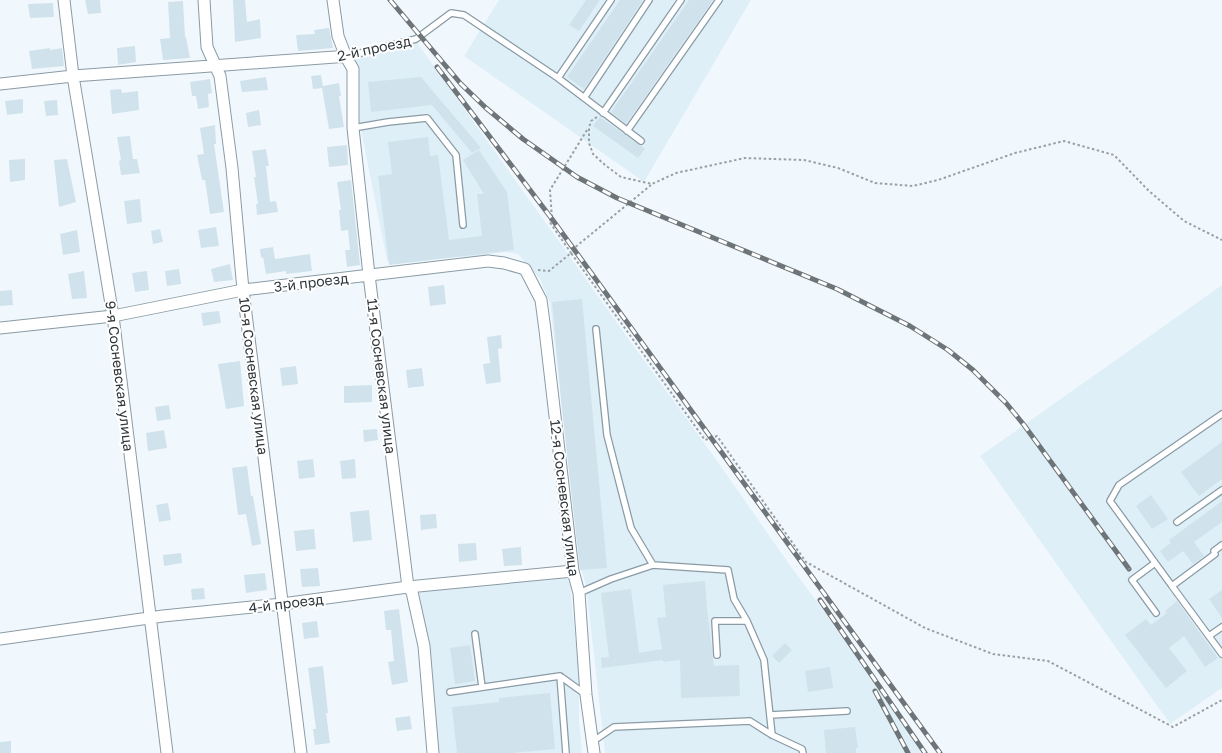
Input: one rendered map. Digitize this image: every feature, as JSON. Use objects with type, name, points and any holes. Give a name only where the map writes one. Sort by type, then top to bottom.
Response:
[{"type":"street","name":"9-я Сосневская улица","points":[[64,0],[73,76],[113,316],[167,753]]},
{"type":"street","name":"10-я Сосневская улица","points":[[204,0],[207,47],[220,76],[243,290],[301,753]]},
{"type":"street","name":"11-я Сосневская улица","points":[[333,0],[338,36],[353,69],[353,128],[369,275],[408,587],[412,592],[424,646],[434,753]]},
{"type":"street","name":"2-й проезд","points":[[0,84],[73,76],[347,56]]},
{"type":"street","name":"3-й проезд","points":[[0,328],[113,316],[243,290],[488,261],[525,269]]},
{"type":"street","name":"12-я Сосневская улица","points":[[525,269],[541,300],[573,571],[580,593],[586,695],[593,747]]},
{"type":"street","name":"4-й проезд","points":[[0,639],[150,618],[282,604],[408,587],[573,571]]},
{"type":"lane","points":[[558,78],[611,0]]},
{"type":"lane","points":[[584,98],[649,0]]},
{"type":"lane","points":[[603,113],[681,0]]},
{"type":"lane","points":[[627,131],[719,0]]},
{"type":"lane","name":"2-й проезд","points":[[347,56],[416,39],[451,13],[464,15],[558,78],[641,141]]},
{"type":"lane","points":[[353,128],[427,118],[456,155],[464,225]]},
{"type":"lane","points":[[596,329],[607,434],[631,528],[653,565]]},
{"type":"lane","points":[[1222,414],[1119,485],[1110,502],[1222,654]]},
{"type":"lane","points":[[1177,522],[1222,490]]},
{"type":"lane","points":[[1172,586],[1215,554],[1214,551],[1222,545]]},
{"type":"lane","points":[[1155,563],[1132,580],[1156,613]]},
{"type":"lane","points":[[580,593],[611,579],[653,565],[728,570],[734,599],[747,621],[764,660],[772,735]]},
{"type":"lane","points":[[717,655],[715,622],[747,621]]},
{"type":"lane","points":[[1209,636],[1222,627]]},
{"type":"lane","points":[[475,634],[482,687]]},
{"type":"lane","points":[[1216,646],[1222,641]]},
{"type":"lane","points":[[450,692],[560,676],[586,695]]},
{"type":"lane","points":[[560,676],[566,753]]},
{"type":"lane","points":[[770,714],[848,711]]},
{"type":"lane","points":[[593,747],[614,727],[750,721],[772,735],[802,749],[803,753]]},
{"type":"path","points":[[603,113],[591,121],[589,128],[588,144],[593,154],[605,166],[621,176],[652,184]]},
{"type":"path","points":[[589,128],[550,190],[552,219],[549,221],[705,440],[717,436],[806,562],[925,628],[993,654],[1048,661],[1174,727],[1222,700]]},
{"type":"path","points":[[525,269],[548,271],[652,184],[676,173],[745,158],[804,160],[838,168],[875,183],[913,186],[938,180],[1014,153],[1064,141],[1114,155],[1149,191],[1184,221],[1222,240]]},
{"type":"shaded area","points":[[499,0],[751,0],[644,182],[464,56]]},
{"type":"shaded area","points":[[416,41],[787,561],[928,753],[605,753],[586,585],[580,565],[550,303],[540,279],[518,254],[505,252],[478,256],[387,261],[348,64],[361,57]]},
{"type":"shaded area","points":[[1222,285],[1222,688],[1170,724],[980,456]]},
{"type":"shaded area","points":[[564,572],[570,585],[579,674],[579,720],[582,753],[435,753],[413,588]]},
{"type":"building","points":[[85,0],[100,0],[101,13],[88,14]]},
{"type":"building","points":[[233,0],[245,0],[247,22],[260,19],[261,38],[235,42]]},
{"type":"building","points":[[586,0],[600,0],[579,31],[569,25]]},
{"type":"building","points":[[620,0],[643,0],[584,89],[567,77]]},
{"type":"building","points":[[689,0],[713,0],[626,124],[611,112]]},
{"type":"building","points":[[183,1],[185,37],[190,58],[163,60],[160,39],[170,38],[168,2]]},
{"type":"building","points":[[53,3],[54,17],[30,18],[28,4]]},
{"type":"building","points":[[329,28],[333,48],[298,51],[296,35],[315,34],[314,30]]},
{"type":"building","points":[[135,46],[136,62],[118,65],[117,48]]},
{"type":"building","points":[[50,48],[50,50],[62,48],[64,66],[32,69],[29,51]]},
{"type":"building","points":[[321,75],[323,86],[339,83],[344,127],[329,129],[322,88],[313,89],[311,76]]},
{"type":"building","points":[[266,77],[268,90],[242,92],[240,81]]},
{"type":"building","points":[[421,77],[481,148],[472,153],[432,105],[371,112],[368,82]]},
{"type":"building","points":[[210,79],[212,93],[208,94],[209,107],[198,109],[196,96],[192,96],[190,82]]},
{"type":"building","points":[[121,89],[122,93],[138,91],[139,110],[112,114],[110,90]]},
{"type":"building","points":[[23,99],[23,113],[7,115],[5,101]]},
{"type":"building","points":[[57,100],[58,115],[46,116],[44,101]]},
{"type":"building","points":[[259,110],[261,125],[248,127],[246,113]]},
{"type":"building","points":[[600,117],[645,149],[638,158],[593,126]]},
{"type":"building","points":[[215,125],[216,144],[214,144],[224,212],[210,214],[205,180],[202,180],[197,155],[204,154],[200,128]]},
{"type":"building","points":[[130,136],[133,159],[137,159],[140,173],[121,175],[119,161],[121,160],[117,137]]},
{"type":"building","points":[[428,137],[430,156],[438,155],[449,240],[482,236],[477,194],[484,194],[463,160],[479,150],[507,192],[514,250],[389,265],[378,176],[392,174],[388,142]]},
{"type":"building","points":[[347,145],[348,165],[329,167],[327,147]]},
{"type":"building","points":[[266,149],[269,166],[266,166],[270,202],[276,201],[278,212],[257,215],[256,204],[258,204],[254,177],[256,177],[252,151]]},
{"type":"building","points":[[25,159],[25,180],[10,182],[9,160]]},
{"type":"building","points":[[67,159],[76,202],[59,207],[54,160]]},
{"type":"building","points":[[351,180],[360,265],[347,267],[345,250],[350,250],[348,230],[341,231],[339,210],[341,210],[337,182]]},
{"type":"building","points":[[140,199],[142,222],[127,224],[124,201]]},
{"type":"building","points":[[216,227],[219,246],[201,248],[198,230]]},
{"type":"building","points":[[160,229],[163,242],[153,244],[151,231]]},
{"type":"building","points":[[77,230],[80,252],[63,255],[60,234]]},
{"type":"building","points":[[273,247],[275,259],[310,254],[312,271],[286,274],[286,271],[266,274],[260,249]]},
{"type":"building","points":[[230,264],[233,280],[214,282],[211,269]]},
{"type":"building","points":[[179,269],[181,284],[167,286],[165,271]]},
{"type":"building","points":[[84,271],[87,298],[72,299],[68,274]]},
{"type":"building","points":[[147,271],[149,290],[135,292],[132,273]]},
{"type":"building","points":[[444,285],[446,304],[430,306],[428,287]]},
{"type":"building","points":[[12,290],[13,305],[0,306],[0,291]]},
{"type":"building","points":[[582,299],[607,568],[580,570],[552,302]]},
{"type":"building","points":[[219,311],[221,323],[203,326],[201,313]]},
{"type":"building","points":[[501,335],[502,348],[498,349],[501,382],[486,384],[483,364],[490,363],[487,337]]},
{"type":"building","points":[[240,361],[244,406],[226,409],[218,364]]},
{"type":"building","points":[[296,366],[298,384],[282,386],[280,368]]},
{"type":"building","points":[[422,368],[424,386],[408,388],[406,370]]},
{"type":"building","points":[[372,385],[372,402],[344,403],[344,386]]},
{"type":"building","points":[[169,405],[171,419],[157,421],[155,407]]},
{"type":"building","points":[[377,429],[378,440],[364,442],[363,430]]},
{"type":"building","points":[[164,430],[167,448],[148,451],[146,433]]},
{"type":"building","points":[[1222,442],[1222,479],[1199,496],[1181,472]]},
{"type":"building","points":[[313,459],[315,477],[299,479],[297,461]]},
{"type":"building","points":[[355,459],[356,478],[342,479],[340,461]]},
{"type":"building","points":[[247,466],[261,544],[252,546],[246,514],[238,515],[232,468]]},
{"type":"building","points":[[1151,495],[1168,519],[1152,529],[1136,506]]},
{"type":"building","points":[[1222,501],[1222,522],[1194,542],[1204,556],[1193,564],[1183,551],[1168,562],[1160,551],[1171,543],[1169,540]]},
{"type":"building","points":[[168,503],[171,520],[159,522],[156,505]]},
{"type":"building","points":[[369,510],[372,540],[353,542],[350,512]]},
{"type":"building","points":[[436,514],[437,528],[421,530],[420,515]]},
{"type":"building","points":[[314,529],[316,549],[296,551],[294,531]]},
{"type":"building","points":[[476,543],[477,560],[459,562],[458,544]]},
{"type":"building","points":[[521,547],[522,565],[504,566],[502,549]]},
{"type":"building","points":[[181,553],[182,563],[164,566],[163,555]]},
{"type":"building","points":[[318,568],[320,586],[302,587],[300,569]]},
{"type":"building","points":[[265,573],[267,590],[246,593],[244,575]]},
{"type":"building","points":[[705,581],[714,666],[739,665],[740,696],[681,698],[680,660],[663,662],[663,660],[602,668],[601,658],[609,657],[601,593],[631,589],[639,653],[662,649],[657,618],[666,617],[663,585]]},
{"type":"building","points":[[204,588],[205,599],[192,600],[191,589]]},
{"type":"building","points":[[1222,590],[1222,618],[1209,599]]},
{"type":"building","points":[[1177,601],[1218,658],[1205,667],[1184,636],[1169,648],[1187,671],[1166,688],[1125,635],[1146,619],[1151,625],[1167,613],[1165,611]]},
{"type":"building","points":[[399,609],[408,682],[392,685],[388,662],[394,661],[391,630],[386,630],[384,611]]},
{"type":"building","points":[[317,621],[319,637],[304,639],[302,623]]},
{"type":"building","points":[[785,643],[792,650],[779,663],[772,656]]},
{"type":"building","points":[[470,645],[475,681],[455,684],[450,648]]},
{"type":"building","points":[[323,666],[330,743],[315,745],[313,729],[316,729],[308,668]]},
{"type":"building","points":[[830,667],[833,688],[808,692],[805,671]]},
{"type":"building","points":[[550,693],[555,749],[511,753],[457,753],[452,707],[499,702],[499,698]]},
{"type":"building","points":[[410,716],[412,729],[397,731],[395,718]]},
{"type":"building","points":[[855,727],[858,748],[856,748],[856,753],[826,753],[824,730]]},
{"type":"building","points":[[11,741],[11,753],[0,753],[0,742]]},
{"type":"railway","points":[[390,0],[461,84],[486,108],[523,139],[577,177],[617,198],[837,289],[910,326],[948,350],[973,370],[1006,403],[1129,569]]},
{"type":"railway","points":[[437,67],[552,219],[940,753]]},
{"type":"railway","points":[[820,600],[925,753]]},
{"type":"railway","points":[[875,691],[908,753]]}]
